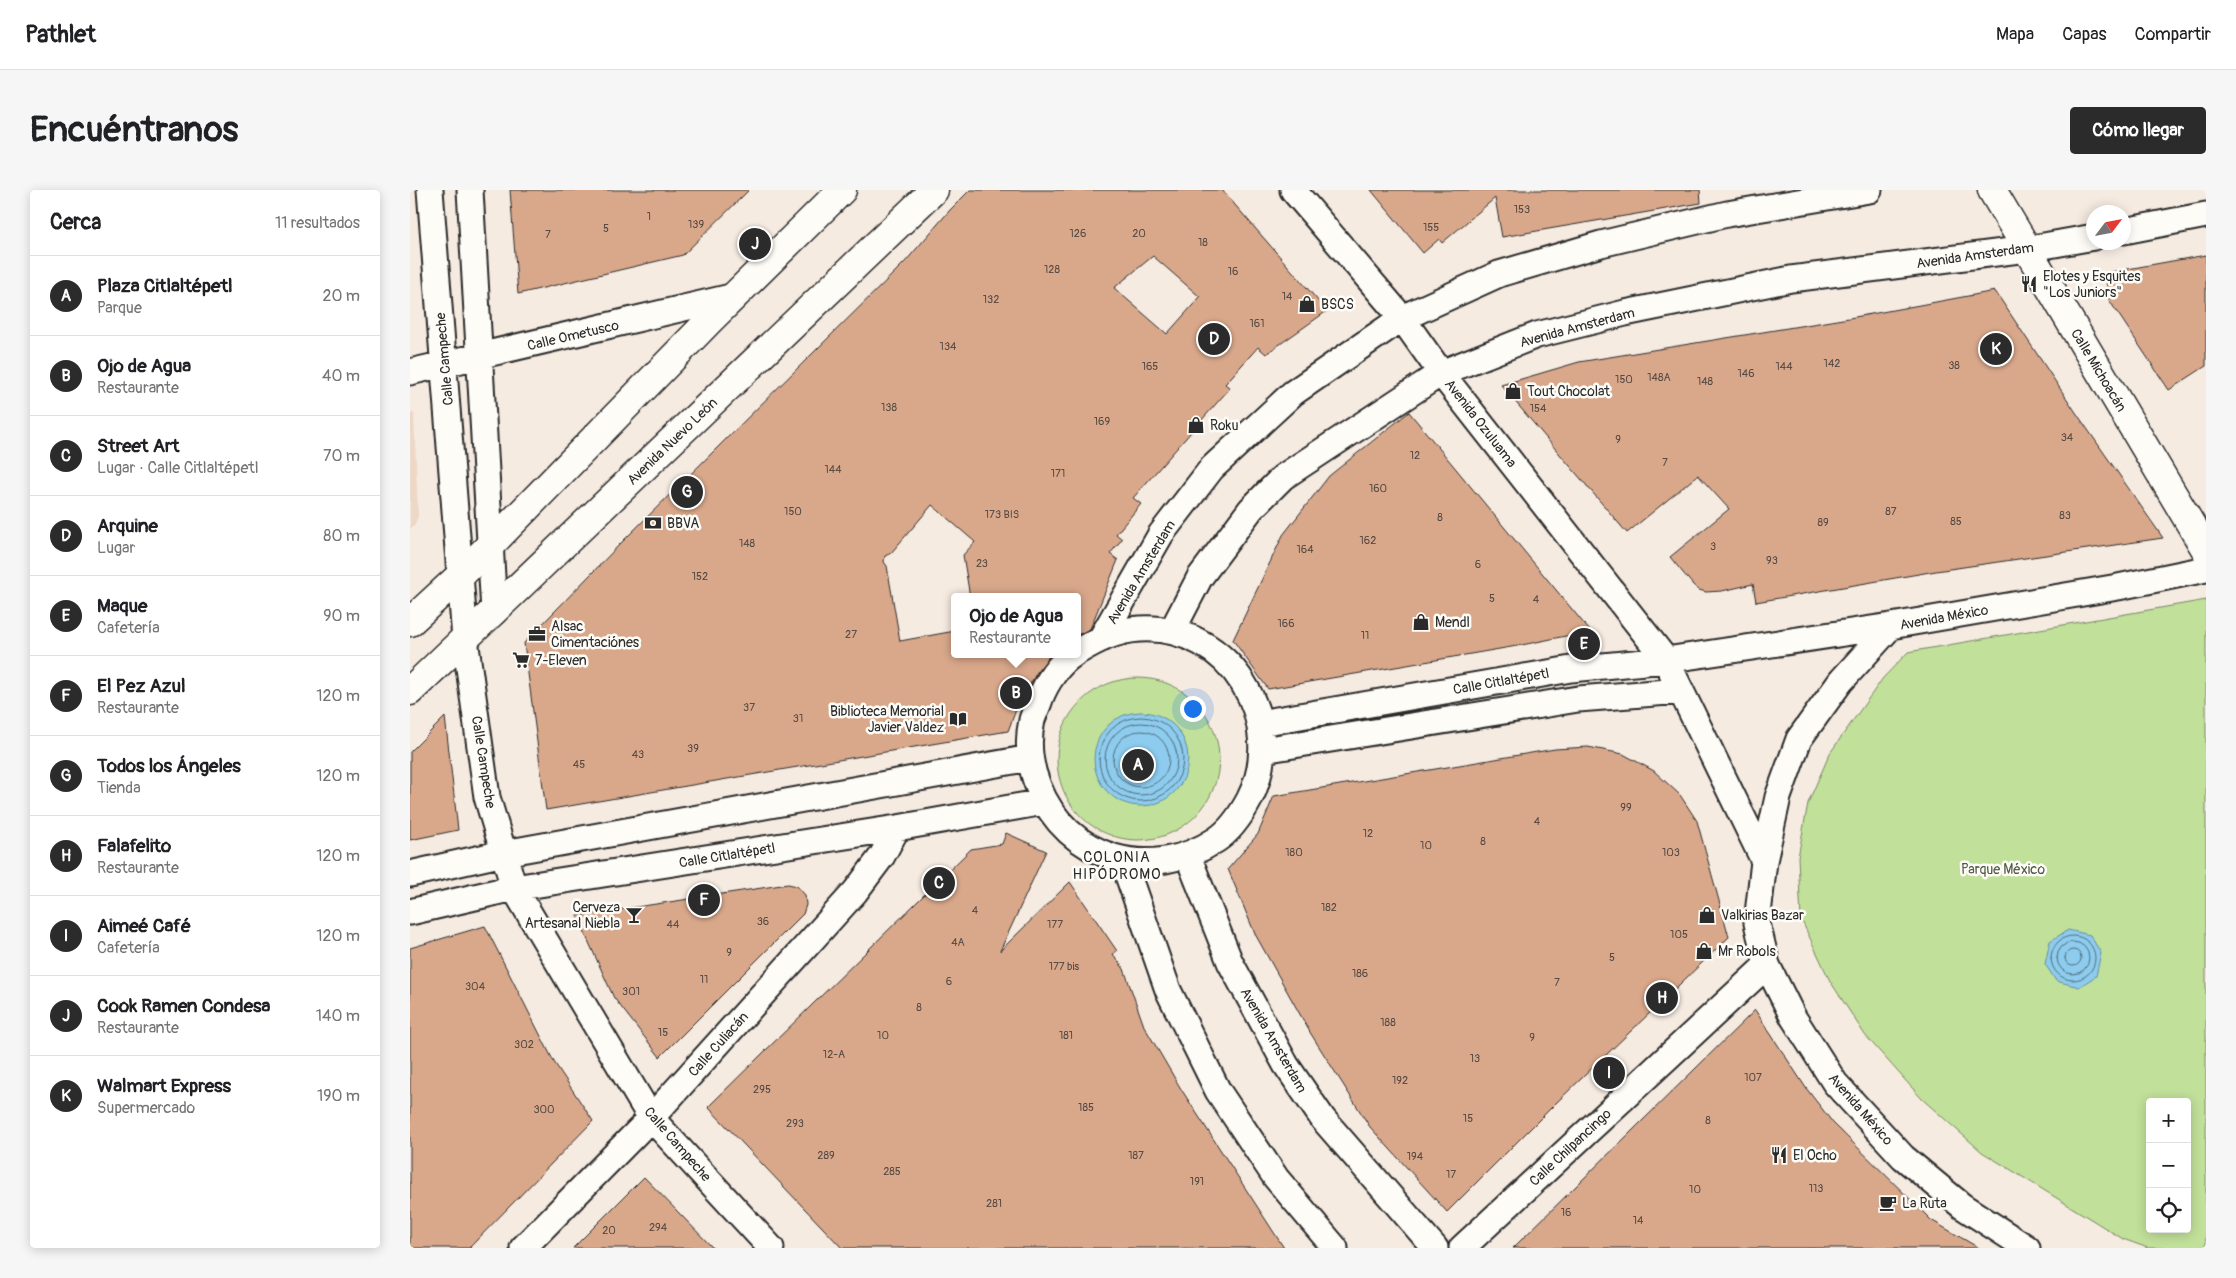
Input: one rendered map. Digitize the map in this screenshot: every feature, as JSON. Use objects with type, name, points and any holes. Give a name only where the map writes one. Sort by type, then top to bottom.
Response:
[{"type":"main road","points":[[410,622],[461,575],[842,190]]},
{"type":"main road","name":"Avenida Nuevo León","points":[[410,691],[934,190]]},
{"type":"main road","name":"Calle Michoacán","points":[[1992,190],[2206,550]]},
{"type":"street","name":"Calle Campeche","points":[[430,190],[465,639],[487,797],[514,888],[651,1118],[771,1248]]},
{"type":"street","points":[[470,190],[494,612]]},
{"type":"street","name":"Avenida Ozuluama","points":[[1293,190],[1402,318],[1441,373],[1666,660]]},
{"type":"street","name":"Avenida Amsterdam","points":[[1102,637],[1161,534],[1212,468],[1293,393],[1402,318],[1499,274],[1601,244],[1726,214],[1868,190]]},
{"type":"street","points":[[2131,230],[2206,215]]},
{"type":"street","name":"Avenida Amsterdam","points":[[1172,632],[1200,577],[1251,509],[1283,477],[1441,373],[1537,335],[1635,311],[1791,279],[2027,249],[2086,238]]},
{"type":"street","name":"Calle Ometusco","points":[[410,372],[735,296]]},
{"type":"street","name":"Avenida México","points":[[2027,1248],[1962,1206],[1903,1157],[1835,1083],[1793,1017],[1767,964],[1757,923],[1764,860],[1778,797],[1799,739],[1841,681],[1891,626],[2118,587],[2206,569]]},
{"type":"street","name":"Calle Citlaltépetl","points":[[1260,723],[1570,669],[1666,660],[1891,626]]},
{"type":"street","points":[[1070,658],[1046,685],[1032,720],[1030,758],[1032,771],[1044,802],[1065,829],[1091,849],[1123,860],[1162,862],[1188,856],[1217,839],[1241,815],[1257,784],[1263,750],[1260,723],[1249,691],[1230,664],[1203,644],[1172,632],[1140,629],[1102,637],[1081,650]]},
{"type":"street","points":[[1666,660],[1764,860]]},
{"type":"street","points":[[1570,669],[1578,699]]},
{"type":"street","points":[[1263,750],[1578,699],[1681,691]]},
{"type":"street","points":[[410,874],[504,853],[1030,758]]},
{"type":"street","name":"Calle Citlaltépetl","points":[[410,912],[514,888],[897,828],[1044,802]]},
{"type":"street","name":"Calle Culiacán","points":[[523,1248],[651,1118],[855,892],[882,856],[897,828]]},
{"type":"street","name":"Avenida Amsterdam","points":[[1188,856],[1230,962],[1286,1065],[1323,1119],[1435,1248]]},
{"type":"street","points":[[1123,860],[1168,990],[1218,1091],[1276,1178],[1335,1248]]},
{"type":"street","name":"Calle Chilpancingo","points":[[1462,1248],[1767,964]]},
{"type":"shaded area","points":[[414,413],[418,516],[415,524],[410,529],[410,414]]},
{"type":"green space","name":"Parque México","points":[[2206,600],[2206,1248],[2148,1248],[2123,1239],[1982,1152],[1922,1099],[1865,1035],[1830,981],[1801,919],[1798,857],[1808,803],[1830,753],[1883,678],[1908,652]]},
{"type":"green space","points":[[1138,678],[1154,680],[1169,685],[1183,692],[1195,702],[1205,714],[1212,728],[1217,743],[1219,759],[1217,775],[1212,790],[1205,804],[1195,816],[1183,826],[1169,833],[1154,838],[1138,840],[1122,838],[1107,833],[1093,826],[1081,816],[1071,804],[1064,790],[1059,775],[1057,759],[1059,743],[1064,728],[1071,714],[1081,702],[1093,692],[1107,685],[1122,680]]},
{"type":"water","points":[[1141,712],[1159,716],[1174,726],[1184,741],[1188,759],[1184,777],[1174,792],[1159,802],[1141,806],[1123,802],[1108,792],[1098,777],[1094,759],[1098,741],[1108,726],[1123,716]]},
{"type":"water","points":[[2068,930],[2090,935],[2101,953],[2096,976],[2079,987],[2056,981],[2045,964],[2050,941]]},
{"type":"building","points":[[510,190],[749,190],[683,255],[518,294]]},
{"type":"building","points":[[970,190],[1222,190],[1327,311],[1266,354],[1258,347],[1225,384],[1230,388],[1133,498],[1141,504],[1116,534],[1122,539],[1110,554],[1118,560],[1090,629],[1081,633],[1081,593],[969,593],[963,555],[975,542],[932,505],[891,553],[885,556],[884,562],[887,566],[900,641],[951,632],[951,658],[1048,658],[1037,672],[1017,707],[1008,731],[546,810],[524,643],[623,541],[905,262]],"holes":[[[1153,256],[1200,297],[1167,334],[1114,288]]]},
{"type":"building","points":[[1371,190],[1700,190],[1701,203],[1502,237],[1495,198],[1442,243],[1439,239],[1423,253]]},
{"type":"building","points":[[2206,255],[2206,366],[2169,390],[2109,300],[2105,273]]},
{"type":"building","points":[[1995,291],[2163,538],[1936,571],[1756,602],[1753,584],[1722,591],[1706,592],[1699,590],[1693,585],[1670,557],[1729,509],[1698,475],[1627,533],[1501,385],[1579,362],[1855,317]]},
{"type":"building","points":[[1409,412],[1590,631],[1517,646],[1268,689],[1233,640],[1283,535],[1329,476]]},
{"type":"building","points":[[445,717],[458,830],[410,840],[410,752]]},
{"type":"building","points":[[1588,747],[1623,754],[1654,771],[1680,795],[1697,821],[1729,937],[1557,1102],[1447,1212],[1370,1127],[1311,1034],[1255,934],[1228,869],[1258,834],[1274,796],[1555,749]]},
{"type":"building","points":[[1006,833],[1046,851],[1000,951],[1070,882],[1117,951],[1113,954],[1124,969],[1144,1026],[1181,1089],[1284,1248],[842,1248],[708,1107],[971,849],[1002,844]]},
{"type":"building","points":[[788,884],[797,886],[805,895],[806,905],[803,914],[660,1057],[614,998],[577,916]]},
{"type":"building","points":[[485,926],[554,1062],[593,1121],[469,1248],[410,1248],[410,948]]},
{"type":"building","points":[[1755,1010],[1806,1088],[1833,1123],[1931,1220],[1979,1248],[1513,1248]]},
{"type":"building","points":[[644,1177],[713,1248],[573,1248]]},
{"type":"place","name":"Cook Ramen Condesa","points":[[755,244]]},
{"type":"place","name":"Elotes y Esquites \"Los Juniors\"","points":[[2029,284]]},
{"type":"place","name":"BSCS","points":[[1307,304]]},
{"type":"place","name":"Arquine","points":[[1214,339]]},
{"type":"place","name":"Walmart Express","points":[[1996,349]]},
{"type":"place","name":"Tout Chocolat","points":[[1513,391]]},
{"type":"place","name":"Roku","points":[[1196,425]]},
{"type":"place","name":"Todos los Ángeles","points":[[687,492]]},
{"type":"place","name":"BBVA","points":[[653,523]]},
{"type":"place","name":"Mendl","points":[[1421,622]]},
{"type":"place","name":"Alsac Cimentaciónes","points":[[537,634]]},
{"type":"place","name":"Maque","points":[[1584,644]]},
{"type":"place","name":"7-Eleven","points":[[521,660]]},
{"type":"place","name":"Ojo de Agua","points":[[1016,693]]},
{"type":"place","name":"Biblioteca Memorial Javier Valdez","points":[[958,719]]},
{"type":"place","name":"Plaza Citlaltépetl","points":[[1138,765]]},
{"type":"place","name":"Street Art","points":[[939,883]]},
{"type":"place","name":"El Pez Azul","points":[[704,900]]},
{"type":"place","name":"Cerveza Artesanal Niebla","points":[[634,915]]},
{"type":"place","name":"Valkirias Bazar","points":[[1707,915]]},
{"type":"place","name":"Mr Robols","points":[[1704,951]]},
{"type":"place","name":"Falafelito","points":[[1662,998]]},
{"type":"place","name":"Aimeé Café","points":[[1609,1073]]},
{"type":"place","name":"El Ocho","points":[[1779,1155]]},
{"type":"place","name":"La Ruta","points":[[1888,1203]]},
{"type":"district","name":"COLONIA HIPÓDROMO","points":[[1117,866]]}]
